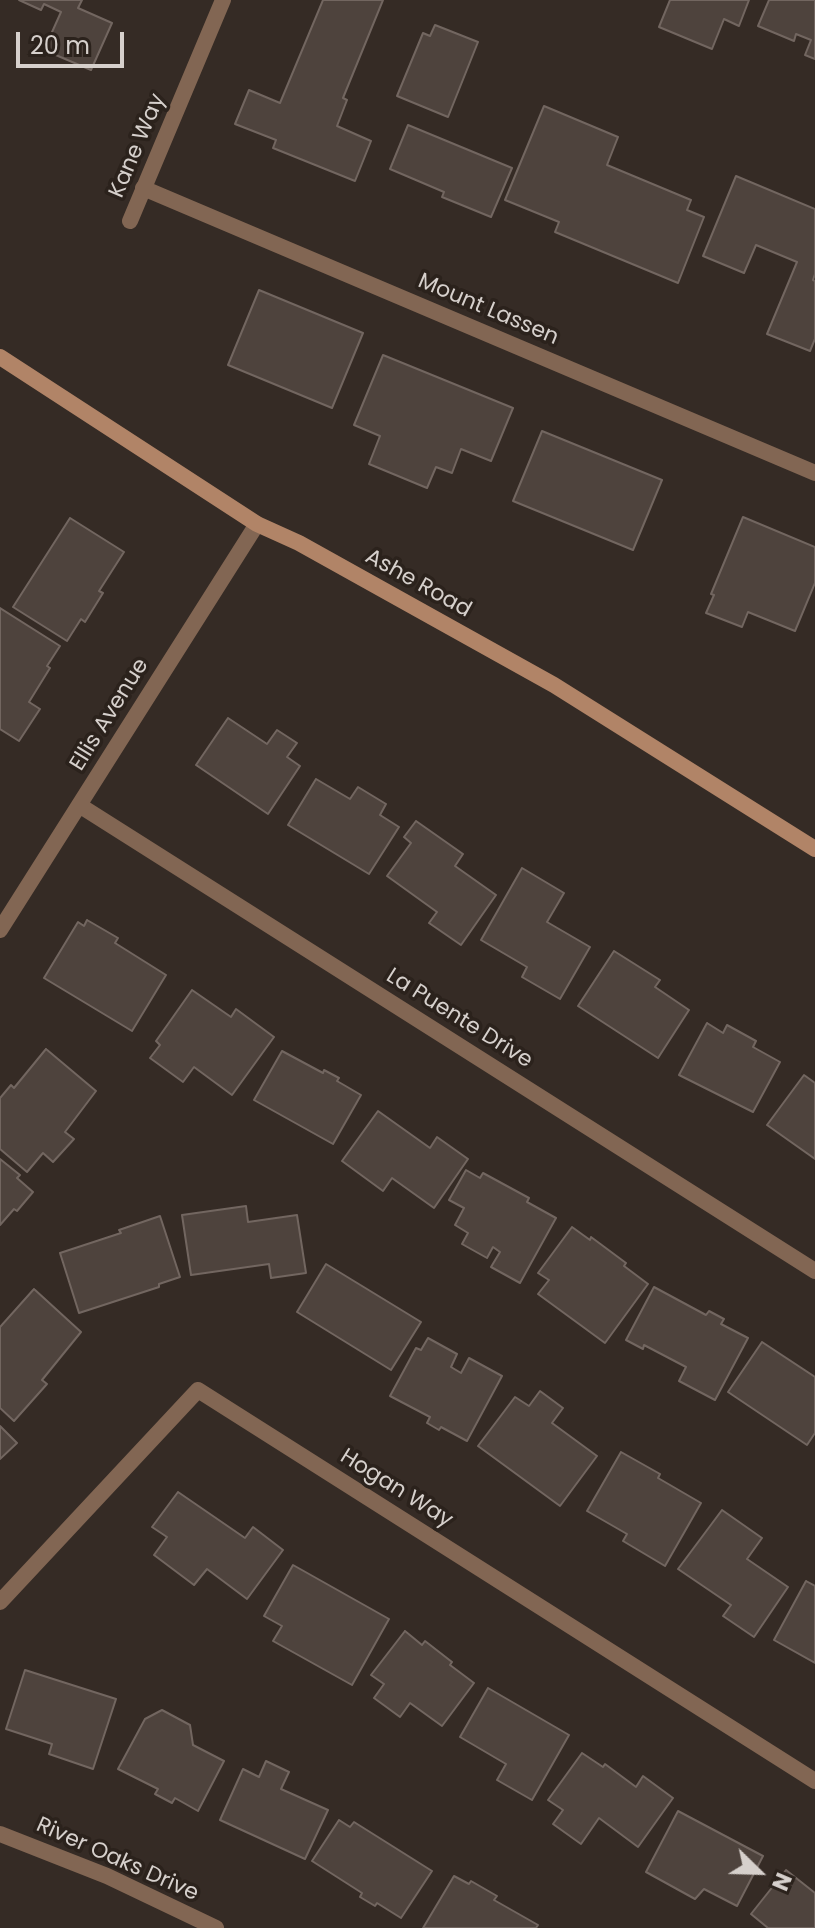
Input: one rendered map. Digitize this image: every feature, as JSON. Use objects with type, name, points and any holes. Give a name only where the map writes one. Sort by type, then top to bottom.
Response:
[{"type":"street","name":"Kane Way","points":[[130,221],[223,0]]},
{"type":"street","name":"Mount Lassen","points":[[143,188],[815,473]]},
{"type":"street","name":"Ashe Road","points":[[0,357],[257,524],[299,543],[554,685],[815,849]]},
{"type":"street","name":"Ellis Avenue","points":[[0,930],[257,524]]},
{"type":"street","name":"La Puente Drive","points":[[79,805],[815,1271]]},
{"type":"street","name":"Hogan Way","points":[[0,1602],[198,1390],[815,1781]]},
{"type":"street","name":"River Oaks Drive","points":[[0,1834],[107,1876],[216,1928]]},
{"type":"building","points":[[19,0],[82,0],[78,8],[112,23],[91,70],[44,50],[61,12],[44,4],[41,10]]},
{"type":"building","points":[[323,0],[383,0],[343,98],[347,100],[337,126],[371,141],[355,181],[273,148],[276,140],[235,124],[249,90],[280,103]]},
{"type":"building","points":[[670,0],[749,0],[739,26],[724,19],[712,49],[659,27]]},
{"type":"building","points":[[769,0],[815,0],[815,59],[805,55],[811,40],[796,34],[794,41],[758,26]]},
{"type":"building","points":[[435,25],[478,42],[448,117],[397,96],[423,33],[430,36]]},
{"type":"building","points":[[544,106],[618,137],[607,165],[691,200],[687,210],[704,217],[678,283],[555,232],[559,222],[505,200]]},
{"type":"building","points":[[408,125],[512,168],[491,217],[442,197],[444,192],[390,169]]},
{"type":"building","points":[[736,176],[815,209],[815,339],[810,351],[767,334],[797,262],[756,245],[744,273],[703,256]]},
{"type":"building","points":[[259,290],[363,333],[332,408],[228,365]]},
{"type":"building","points":[[383,355],[513,408],[491,461],[461,449],[452,473],[436,467],[427,488],[369,464],[380,436],[354,425]]},
{"type":"building","points":[[542,431],[662,480],[633,550],[513,501]]},
{"type":"building","points":[[743,517],[815,547],[815,583],[795,631],[748,612],[742,627],[706,613]]},
{"type":"building","points":[[70,518],[124,552],[99,591],[103,593],[85,622],[81,619],[67,641],[13,607]]},
{"type":"building","points":[[0,608],[60,646],[29,702],[40,709],[19,741],[0,729]]},
{"type":"building","points":[[228,718],[267,744],[277,730],[297,743],[287,757],[300,766],[268,814],[196,765]]},
{"type":"building","points":[[316,779],[350,799],[358,787],[386,804],[380,815],[399,827],[369,874],[288,825]]},
{"type":"building","points":[[416,821],[463,854],[455,866],[496,895],[461,945],[429,923],[437,912],[387,876],[411,843],[404,837]]},
{"type":"building","points":[[522,868],[564,893],[547,922],[590,947],[560,999],[522,977],[527,967],[481,940]]},
{"type":"building","points":[[87,920],[118,938],[115,943],[166,975],[132,1031],[44,978],[78,922],[84,926]]},
{"type":"building","points":[[614,951],[660,980],[655,987],[689,1010],[658,1058],[578,1006]]},
{"type":"building","points":[[192,990],[231,1017],[236,1009],[274,1037],[232,1095],[194,1067],[183,1082],[150,1058],[160,1045],[156,1041]]},
{"type":"building","points":[[707,1023],[723,1033],[727,1025],[756,1041],[753,1047],[780,1062],[753,1112],[679,1075]]},
{"type":"building","points":[[46,1049],[96,1091],[65,1132],[74,1139],[53,1162],[43,1153],[27,1172],[0,1149],[0,1098],[11,1085],[14,1088]]},
{"type":"building","points":[[282,1051],[339,1078],[337,1081],[361,1095],[333,1144],[254,1100]]},
{"type":"building","points":[[804,1075],[815,1083],[815,1159],[767,1125]]},
{"type":"building","points":[[378,1111],[430,1148],[437,1137],[468,1159],[434,1208],[392,1178],[383,1191],[342,1161]]},
{"type":"building","points":[[0,1159],[20,1175],[17,1178],[33,1192],[0,1225]]},
{"type":"building","points":[[466,1170],[480,1178],[483,1173],[529,1198],[527,1202],[556,1218],[520,1283],[491,1267],[500,1252],[493,1247],[487,1258],[462,1244],[468,1233],[455,1225],[464,1208],[449,1200]]},
{"type":"building","points":[[246,1206],[248,1222],[297,1215],[306,1273],[271,1278],[269,1264],[191,1275],[182,1215]]},
{"type":"building","points":[[160,1216],[180,1277],[79,1313],[60,1253],[121,1233],[119,1230]]},
{"type":"building","points":[[572,1227],[626,1263],[624,1266],[648,1284],[605,1343],[538,1294],[549,1280],[538,1273]]},
{"type":"building","points":[[326,1264],[421,1322],[391,1370],[297,1312]]},
{"type":"building","points":[[654,1287],[706,1315],[709,1311],[724,1319],[721,1324],[748,1338],[715,1400],[679,1381],[686,1367],[644,1345],[643,1349],[626,1340]]},
{"type":"building","points":[[34,1289],[81,1332],[42,1380],[47,1384],[14,1421],[0,1408],[0,1327]]},
{"type":"building","points":[[428,1338],[457,1354],[451,1367],[461,1373],[469,1358],[502,1376],[467,1441],[427,1423],[430,1417],[390,1396],[416,1348],[421,1350]]},
{"type":"building","points":[[762,1342],[815,1377],[815,1433],[807,1445],[728,1392]]},
{"type":"building","points":[[540,1391],[563,1408],[552,1423],[597,1456],[560,1506],[478,1446],[515,1397],[529,1406]]},
{"type":"building","points":[[0,1426],[17,1443],[0,1459]]},
{"type":"building","points":[[621,1452],[660,1474],[658,1478],[701,1503],[665,1566],[623,1541],[627,1534],[587,1511]]},
{"type":"building","points":[[178,1492],[245,1538],[253,1527],[283,1550],[247,1599],[207,1569],[194,1585],[154,1555],[167,1537],[152,1527]]},
{"type":"building","points":[[722,1510],[762,1538],[747,1559],[788,1587],[754,1637],[723,1616],[731,1605],[678,1569]]},
{"type":"building","points":[[293,1565],[389,1619],[352,1685],[273,1641],[282,1626],[264,1616]]},
{"type":"building","points":[[806,1581],[815,1586],[815,1663],[774,1640]]},
{"type":"building","points":[[405,1631],[422,1645],[425,1641],[474,1683],[442,1726],[410,1703],[400,1717],[374,1698],[384,1684],[371,1675]]},
{"type":"building","points":[[25,1670],[116,1699],[93,1769],[49,1754],[52,1744],[6,1729]]},
{"type":"building","points":[[488,1688],[569,1735],[532,1800],[497,1780],[506,1764],[460,1737]]},
{"type":"building","points":[[162,1710],[190,1725],[193,1745],[224,1761],[198,1811],[175,1798],[172,1803],[155,1794],[158,1789],[118,1769],[145,1719]]},
{"type":"building","points":[[582,1753],[603,1767],[605,1764],[636,1787],[643,1776],[673,1798],[638,1847],[599,1818],[581,1844],[553,1824],[563,1810],[548,1800]]},
{"type":"building","points":[[266,1761],[289,1772],[281,1789],[328,1810],[305,1859],[220,1820],[243,1769],[259,1777]]},
{"type":"building","points":[[678,1811],[763,1856],[737,1906],[704,1889],[695,1899],[646,1872]]},
{"type":"building","points":[[339,1820],[350,1827],[354,1822],[432,1871],[401,1918],[377,1903],[375,1906],[360,1897],[362,1893],[312,1861]]},
{"type":"building","points":[[786,1870],[815,1893],[815,1928],[768,1928],[751,1914]]},
{"type":"building","points":[[454,1876],[469,1884],[471,1881],[497,1896],[494,1900],[538,1925],[536,1928],[423,1928]]}]
